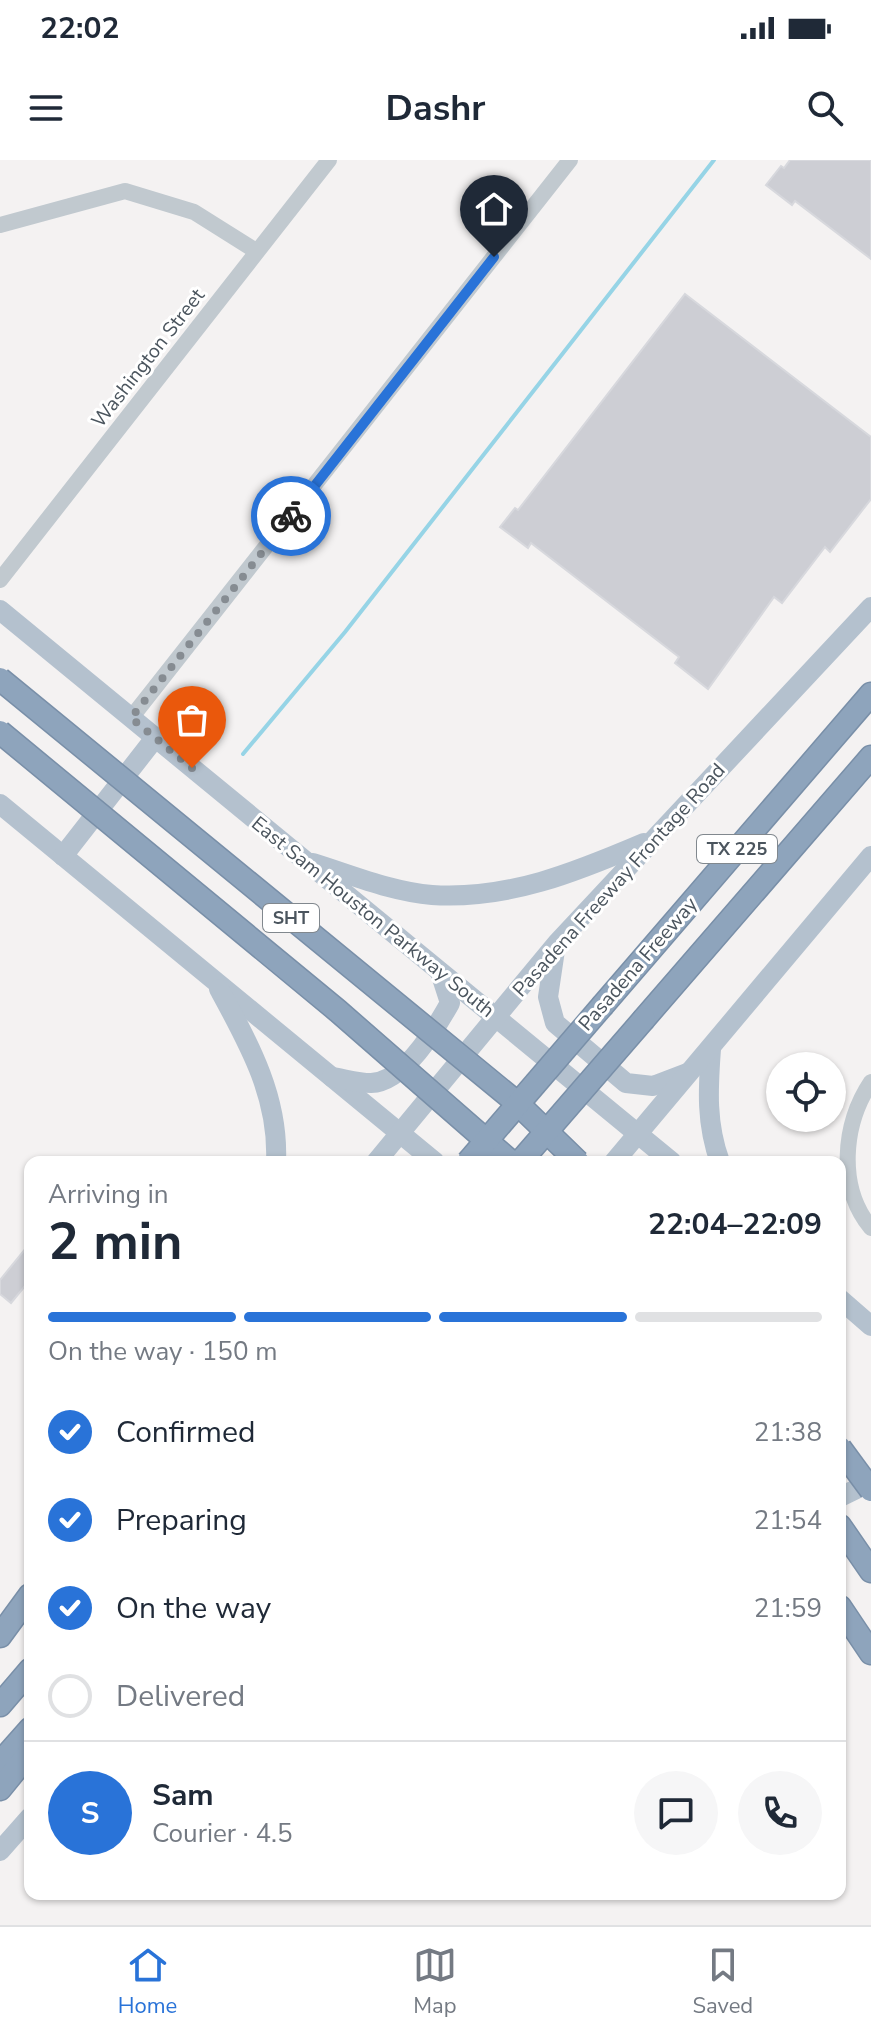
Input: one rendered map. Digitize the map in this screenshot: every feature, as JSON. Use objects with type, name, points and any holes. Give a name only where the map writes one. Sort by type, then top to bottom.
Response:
[{"type":"highway","name":"SHT","points":[[0,679],[516,1102],[572,1156]]},
{"type":"highway","name":"Pasadena Freeway","points":[[473,1156],[871,694]]},
{"type":"highway","name":"SHT","points":[[0,732],[338,1011],[504,1156]]},
{"type":"highway","name":"Pasadena Freeway","points":[[525,1156],[871,757]]},
{"type":"highway","points":[[846,1456],[871,1490]]},
{"type":"highway","points":[[846,1535],[871,1571]]},
{"type":"highway","points":[[0,1636],[24,1603]]},
{"type":"highway","points":[[846,1616],[871,1653]]},
{"type":"highway","points":[[0,1705],[24,1677]]},
{"type":"highway","points":[[0,1763],[24,1736]]},
{"type":"highway","points":[[0,1789],[24,1759]]},
{"type":"main road","name":"Pasadena Freeway Frontage Road","points":[[381,1156],[557,943],[871,607]]},
{"type":"main road","name":"East Sam Houston Parkway South","points":[[0,610],[664,1156]]},
{"type":"main road","points":[[63,856],[155,738]]},
{"type":"main road","points":[[0,804],[428,1156]]},
{"type":"main road","points":[[305,861],[431,895],[478,894],[533,886],[652,840]]},
{"type":"main road","points":[[619,1156],[871,856]]},
{"type":"main road","points":[[557,943],[549,976],[548,997],[555,1023],[626,1083],[653,1086],[691,1071]]},
{"type":"main road","points":[[332,1077],[373,1083],[392,1076],[433,1035],[450,1003],[440,972]]},
{"type":"main road","points":[[213,978],[254,1053],[271,1101],[276,1156]]},
{"type":"main road","points":[[711,1049],[708,1097],[710,1134],[718,1156]]},
{"type":"main road","points":[[846,1304],[871,1326]]},
{"type":"main road","points":[[846,1494],[871,1482]]},
{"type":"main road","points":[[0,1618],[24,1592]]},
{"type":"main road","points":[[0,1851],[24,1824]]},
{"type":"street","name":"Washington Street","points":[[0,580],[329,160]]},
{"type":"street","points":[[131,718],[570,160]]},
{"type":"street","points":[[0,225],[125,191],[194,212],[256,251]]},
{"type":"street","points":[[871,1082],[859,1101],[848,1133],[852,1191],[861,1216],[871,1228]]},
{"type":"building","points":[[790,160],[871,160],[871,259],[795,201],[792,205],[766,185]]},
{"type":"building","points":[[685,294],[871,437],[871,499],[830,552],[825,547],[782,603],[774,597],[708,689],[675,663],[679,657],[531,543],[528,548],[500,527],[515,508],[518,510]]},
{"type":"building","points":[[24,1250],[24,1287],[11,1303],[0,1294],[0,1280]]},
{"type":"waterway","points":[[243,754],[345,632],[714,160]]},
{"type":"way so far","points":[[192,768],[131,718],[291,516]]},
{"type":"route","points":[[291,516],[494,257]]}]
